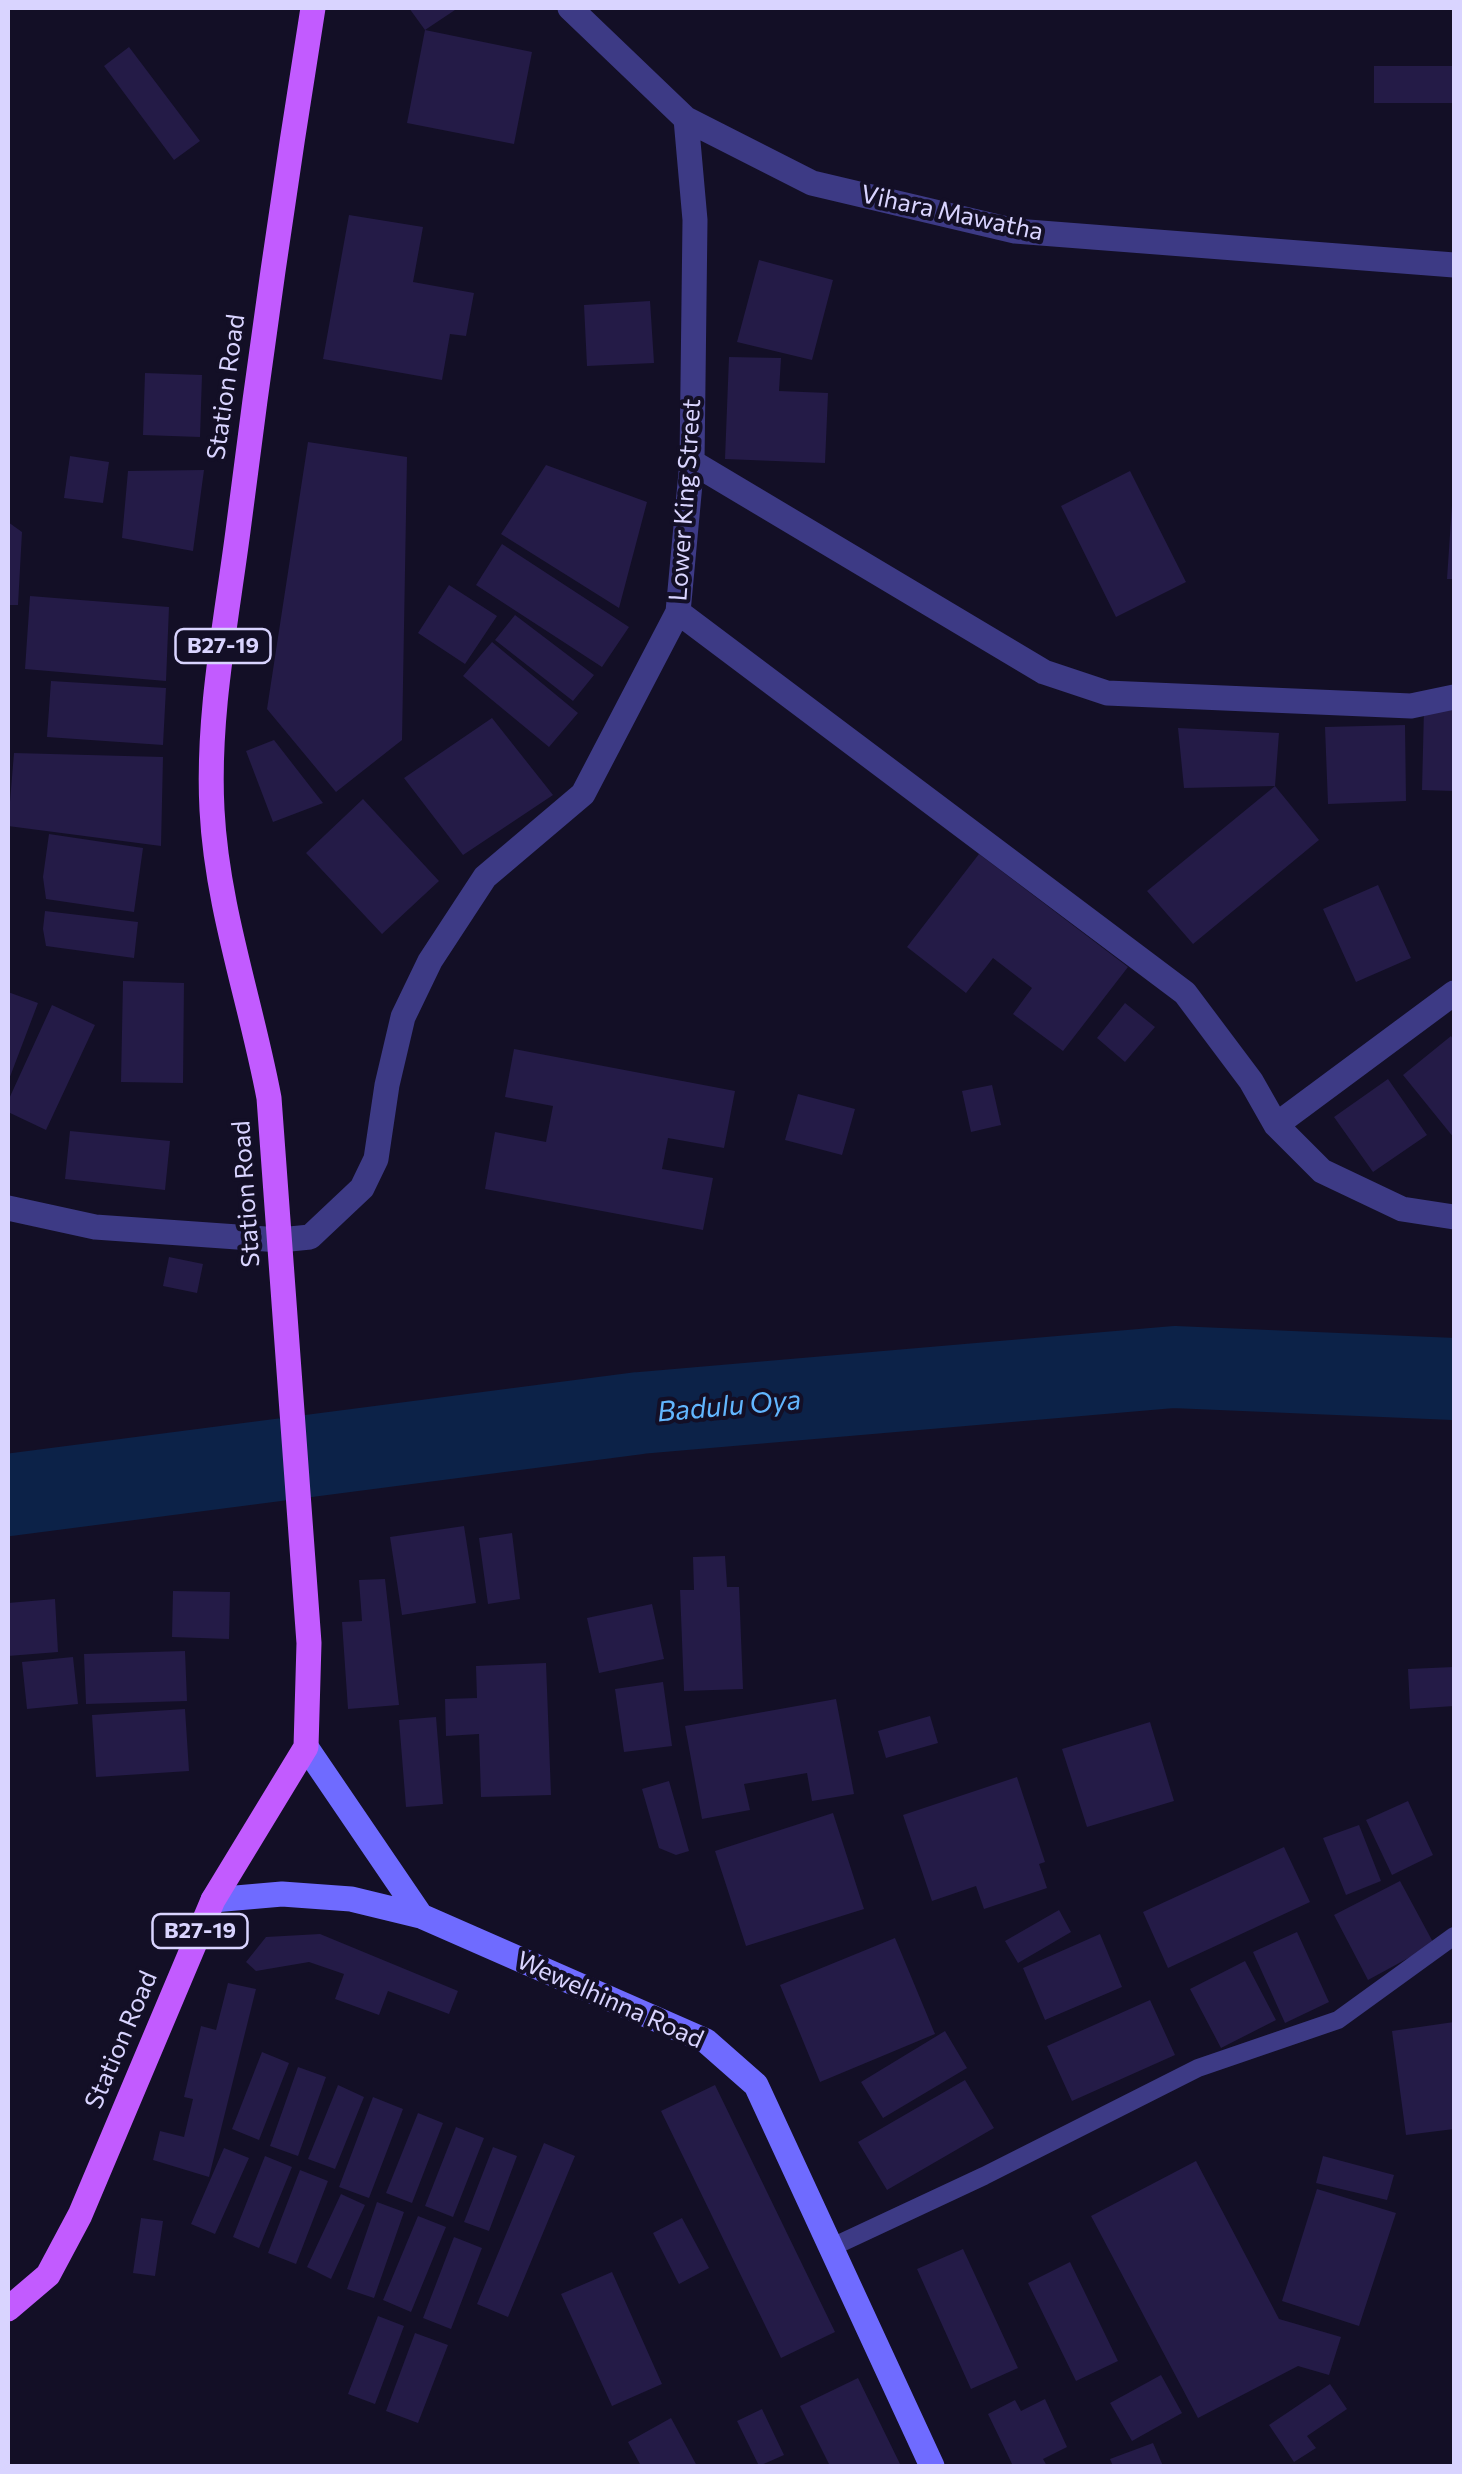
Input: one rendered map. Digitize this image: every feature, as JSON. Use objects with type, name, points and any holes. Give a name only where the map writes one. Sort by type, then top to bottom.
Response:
[{"type":"main road","name":"Station Road","points":[[8,2309],[48,2275],[80,2214],[213,1900],[306,1747],[309,1643],[269,1098],[227,922],[215,851],[211,762],[256,385],[313,8]]},
{"type":"street","name":"Vihara Mawatha","points":[[570,8],[686,119],[812,183],[1014,231],[1454,265]]},
{"type":"street","name":"Lower King Street","points":[[8,1208],[94,1227],[280,1240],[310,1237],[362,1188],[376,1160],[402,1018],[430,961],[485,877],[583,794],[678,612],[692,462],[695,220],[686,119]]},
{"type":"street","points":[[692,462],[1044,672],[1107,694],[1412,706],[1454,697]]},
{"type":"street","points":[[678,612],[1185,992],[1251,1081],[1276,1125],[1322,1171],[1402,1208],[1454,1217]]},
{"type":"street","points":[[1276,1125],[1454,994]]},
{"type":"street","points":[[306,1747],[421,1916]]},
{"type":"street","name":"Wewelhinna Road","points":[[213,1900],[282,1894],[351,1899],[421,1916],[706,2041],[756,2085],[932,2466]]},
{"type":"lane","points":[[830,2248],[1198,2068],[1338,2020],[1454,1936]]},
{"type":"building","points":[[409,8],[458,8],[425,30]]},
{"type":"building","points":[[425,30],[532,52],[514,144],[407,123]]},
{"type":"building","points":[[129,47],[200,141],[174,160],[104,66]]},
{"type":"building","points":[[1374,66],[1454,66],[1454,103],[1374,103]]},
{"type":"building","points":[[349,215],[423,227],[413,282],[474,293],[466,336],[450,334],[442,380],[323,359]]},
{"type":"building","points":[[759,260],[833,280],[812,360],[737,342]]},
{"type":"building","points":[[650,301],[654,363],[587,366],[584,305]]},
{"type":"building","points":[[729,357],[781,358],[779,391],[828,393],[825,463],[725,459]]},
{"type":"building","points":[[145,373],[202,375],[200,437],[143,435]]},
{"type":"building","points":[[308,442],[407,457],[402,740],[336,792],[267,709]]},
{"type":"building","points":[[70,456],[109,462],[103,503],[64,498]]},
{"type":"building","points":[[546,465],[647,502],[619,608],[501,534]]},
{"type":"building","points":[[204,470],[193,551],[122,538],[128,471]]},
{"type":"building","points":[[1130,471],[1186,582],[1116,617],[1061,506]]},
{"type":"building","points":[[1452,505],[1454,579],[1447,579]]},
{"type":"building","points":[[8,522],[22,532],[18,605],[8,605]]},
{"type":"building","points":[[502,544],[629,627],[602,667],[476,585]]},
{"type":"building","points":[[449,585],[497,616],[465,664],[418,633]]},
{"type":"building","points":[[30,596],[169,607],[166,681],[25,669]]},
{"type":"building","points":[[515,615],[594,675],[573,701],[495,640]]},
{"type":"building","points":[[492,642],[578,713],[549,747],[463,676]]},
{"type":"building","points":[[51,681],[166,688],[163,745],[47,737]]},
{"type":"building","points":[[1424,709],[1454,710],[1454,791],[1422,790]]},
{"type":"building","points":[[492,718],[553,795],[463,855],[404,778]]},
{"type":"building","points":[[1405,725],[1406,801],[1328,804],[1325,727]]},
{"type":"building","points":[[1178,728],[1279,733],[1275,786],[1184,788]]},
{"type":"building","points":[[274,740],[323,803],[273,822],[246,751]]},
{"type":"building","points":[[14,753],[163,757],[161,846],[8,826]]},
{"type":"building","points":[[1275,786],[1319,840],[1193,944],[1147,891]]},
{"type":"building","points":[[363,799],[439,881],[382,934],[306,853]]},
{"type":"building","points":[[49,834],[143,848],[134,912],[46,899],[43,877]]},
{"type":"building","points":[[979,854],[1128,967],[1063,1051],[1013,1014],[1032,988],[993,958],[966,993],[907,947]]},
{"type":"building","points":[[1378,885],[1411,958],[1356,982],[1323,909]]},
{"type":"building","points":[[45,911],[138,922],[134,958],[46,946]]},
{"type":"building","points":[[123,981],[184,983],[183,1083],[121,1082]]},
{"type":"building","points":[[8,992],[38,1003],[8,1082]]},
{"type":"building","points":[[1125,1003],[1155,1027],[1125,1062],[1097,1038]]},
{"type":"building","points":[[52,1005],[95,1025],[46,1130],[8,1112],[8,1101]]},
{"type":"building","points":[[1451,1036],[1454,1041],[1454,1138],[1403,1075]]},
{"type":"building","points":[[514,1049],[735,1091],[724,1148],[668,1138],[662,1169],[713,1178],[703,1230],[485,1189],[495,1132],[546,1142],[553,1106],[505,1097]]},
{"type":"building","points":[[1388,1079],[1427,1135],[1373,1172],[1334,1117]]},
{"type":"building","points":[[992,1085],[1001,1125],[971,1132],[962,1091]]},
{"type":"building","points":[[798,1094],[855,1109],[842,1155],[785,1140]]},
{"type":"building","points":[[70,1131],[170,1141],[165,1190],[65,1179]]},
{"type":"building","points":[[169,1257],[203,1264],[197,1293],[163,1286]]},
{"type":"building","points":[[464,1526],[476,1603],[402,1615],[390,1537]]},
{"type":"building","points":[[512,1533],[520,1599],[488,1604],[479,1538]]},
{"type":"building","points":[[725,1556],[727,1587],[739,1587],[743,1689],[684,1691],[680,1590],[694,1590],[693,1557]]},
{"type":"building","points":[[385,1579],[399,1705],[348,1709],[342,1622],[362,1621],[359,1580]]},
{"type":"building","points":[[173,1591],[230,1592],[229,1639],[172,1637]]},
{"type":"building","points":[[55,1599],[58,1652],[8,1656],[8,1603]]},
{"type":"building","points":[[652,1604],[664,1659],[599,1673],[587,1618]]},
{"type":"building","points":[[185,1651],[187,1701],[86,1704],[84,1654]]},
{"type":"building","points":[[73,1657],[78,1704],[27,1709],[22,1662]]},
{"type":"building","points":[[546,1663],[551,1795],[481,1797],[479,1734],[446,1736],[445,1699],[477,1698],[476,1666]]},
{"type":"building","points":[[1454,1667],[1454,1706],[1410,1709],[1408,1669]]},
{"type":"building","points":[[663,1682],[672,1746],[624,1752],[615,1689]]},
{"type":"building","points":[[836,1699],[854,1794],[812,1801],[807,1773],[744,1784],[750,1810],[702,1819],[685,1726]]},
{"type":"building","points":[[185,1709],[189,1771],[96,1777],[92,1715]]},
{"type":"building","points":[[930,1716],[938,1743],[886,1758],[878,1731]]},
{"type":"building","points":[[436,1717],[443,1804],[406,1807],[399,1720]]},
{"type":"building","points":[[1150,1722],[1174,1801],[1087,1827],[1062,1749]]},
{"type":"building","points":[[1017,1777],[1045,1862],[1039,1864],[1047,1888],[984,1909],[976,1886],[932,1901],[903,1815]]},
{"type":"building","points":[[669,1781],[689,1851],[676,1855],[659,1848],[642,1789]]},
{"type":"building","points":[[1408,1801],[1433,1855],[1392,1875],[1366,1820]]},
{"type":"building","points":[[833,1813],[864,1909],[746,1946],[715,1851]]},
{"type":"building","points":[[1359,1825],[1381,1881],[1346,1895],[1323,1838]]},
{"type":"building","points":[[1284,1847],[1310,1902],[1168,1968],[1143,1912]]},
{"type":"building","points":[[1400,1881],[1434,1944],[1368,1980],[1334,1915]]},
{"type":"building","points":[[1059,1910],[1071,1932],[1018,1963],[1005,1941]]},
{"type":"building","points":[[1297,1932],[1329,2002],[1285,2023],[1253,1952]]},
{"type":"building","points":[[320,1934],[458,1991],[449,2014],[388,1991],[379,2015],[335,1999],[344,1974],[309,1962],[256,1971],[246,1962],[266,1937]]},
{"type":"building","points":[[1100,1934],[1122,1987],[1045,2020],[1023,1968]]},
{"type":"building","points":[[895,1938],[935,2034],[820,2082],[780,1985]]},
{"type":"building","points":[[1245,1961],[1276,2020],[1221,2048],[1190,1989]]},
{"type":"building","points":[[228,1983],[256,1989],[209,2177],[153,2160],[160,2131],[184,2137],[193,2099],[184,2097],[201,2026],[216,2030]]},
{"type":"building","points":[[1150,2000],[1175,2055],[1072,2101],[1047,2046]]},
{"type":"building","points":[[1454,2022],[1454,2129],[1406,2135],[1392,2031]]},
{"type":"building","points":[[945,2031],[967,2068],[883,2118],[861,2082]]},
{"type":"building","points":[[262,2052],[289,2063],[259,2140],[232,2129]]},
{"type":"building","points":[[298,2067],[326,2077],[298,2156],[270,2146]]},
{"type":"building","points":[[965,2080],[994,2128],[887,2190],[858,2142]]},
{"type":"building","points":[[338,2085],[364,2097],[335,2169],[308,2159]]},
{"type":"building","points":[[715,2085],[835,2332],[781,2358],[661,2111]]},
{"type":"building","points":[[373,2097],[403,2109],[369,2198],[339,2187]]},
{"type":"building","points":[[418,2113],[443,2123],[412,2203],[386,2193]]},
{"type":"building","points":[[456,2127],[484,2138],[453,2217],[425,2206]]},
{"type":"building","points":[[544,2143],[575,2156],[508,2317],[477,2304]]},
{"type":"building","points":[[493,2147],[517,2156],[489,2231],[464,2222]]},
{"type":"building","points":[[224,2148],[249,2158],[215,2234],[191,2224]]},
{"type":"building","points":[[265,2156],[292,2167],[259,2248],[233,2237]]},
{"type":"building","points":[[1323,2156],[1394,2175],[1387,2200],[1316,2183]]},
{"type":"building","points":[[1196,2161],[1279,2319],[1341,2337],[1329,2375],[1298,2366],[1198,2418],[1091,2216]]},
{"type":"building","points":[[300,2170],[328,2181],[296,2264],[268,2253]]},
{"type":"building","points":[[1317,2189],[1396,2213],[1359,2326],[1282,2301]]},
{"type":"building","points":[[341,2194],[365,2205],[331,2279],[307,2267]]},
{"type":"building","points":[[377,2202],[404,2212],[374,2298],[347,2289]]},
{"type":"building","points":[[418,2216],[446,2227],[411,2312],[383,2300]]},
{"type":"building","points":[[141,2218],[163,2221],[155,2276],[133,2273]]},
{"type":"building","points":[[682,2218],[709,2268],[679,2284],[653,2233]]},
{"type":"building","points":[[454,2237],[482,2248],[451,2329],[423,2318]]},
{"type":"building","points":[[963,2249],[1018,2368],[971,2389],[917,2269]]},
{"type":"building","points":[[1070,2262],[1118,2361],[1076,2381],[1028,2283]]},
{"type":"building","points":[[612,2272],[662,2384],[612,2406],[561,2294]]},
{"type":"building","points":[[378,2316],[404,2326],[375,2404],[348,2394]]},
{"type":"building","points":[[415,2333],[448,2345],[418,2423],[386,2411]]},
{"type":"building","points":[[1161,2375],[1182,2413],[1132,2441],[1110,2403]]},
{"type":"building","points":[[858,2378],[901,2466],[830,2466],[800,2406]]},
{"type":"building","points":[[1330,2384],[1347,2409],[1307,2436],[1316,2448],[1294,2462],[1269,2425]]},
{"type":"building","points":[[1045,2399],[1067,2447],[1043,2459],[1047,2466],[1013,2466],[988,2414],[1015,2400],[1021,2411]]},
{"type":"building","points":[[762,2409],[784,2455],[759,2466],[737,2421]]},
{"type":"building","points":[[671,2418],[697,2466],[641,2466],[628,2442]]},
{"type":"building","points":[[1153,2443],[1163,2466],[1113,2466],[1110,2459]]},
{"type":"waterway","name":"Badulu Oya","points":[[8,1495],[640,1413],[1174,1367],[1454,1379]]}]
